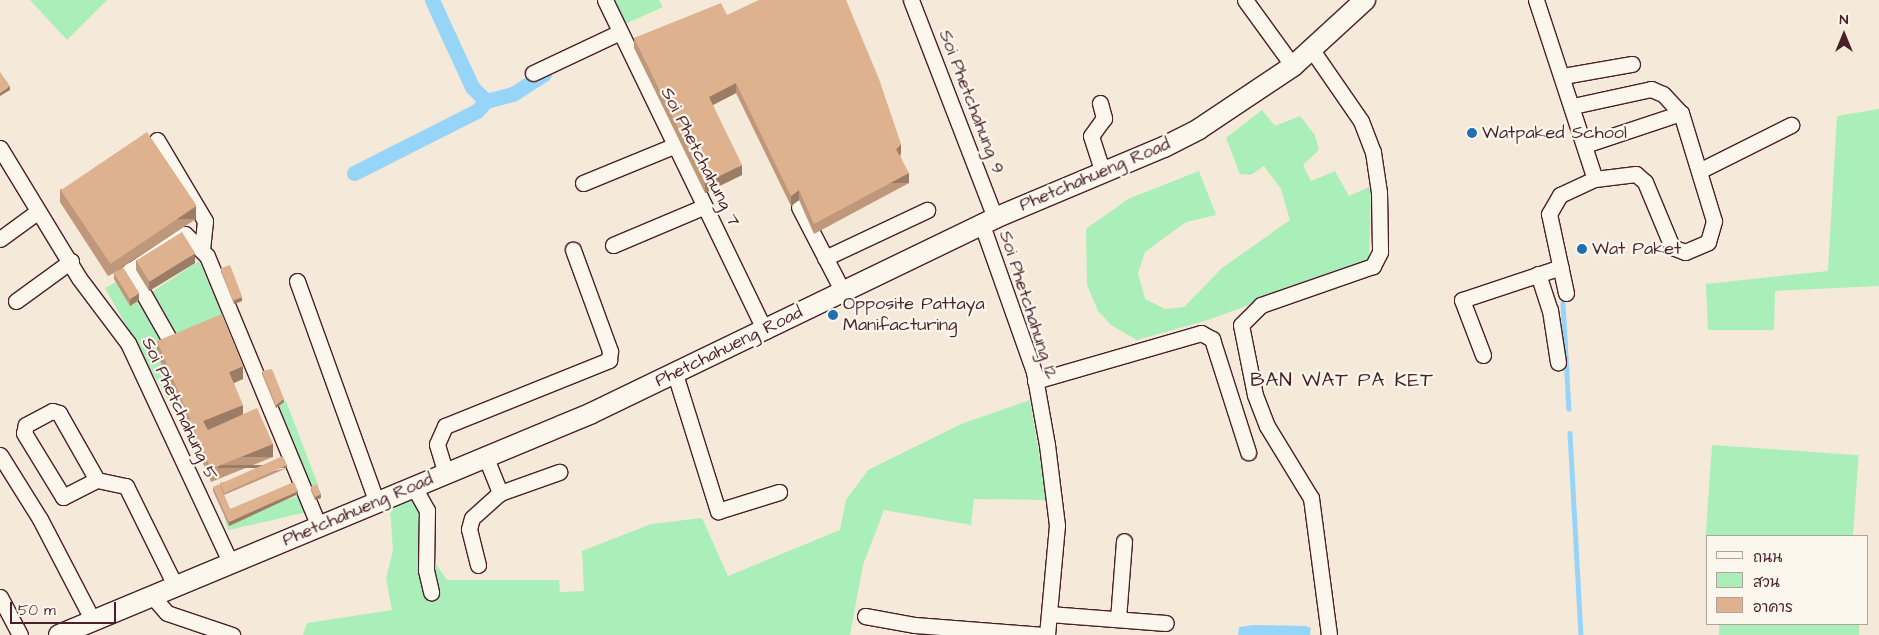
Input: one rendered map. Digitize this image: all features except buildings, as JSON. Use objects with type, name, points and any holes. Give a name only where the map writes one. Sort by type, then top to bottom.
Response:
[{"type":"main road","name":"Phetchahueng Road","points":[[59,635],[88,627],[319,526],[486,458],[674,374],[989,221],[1199,129],[1294,66],[1365,0]]},
{"type":"street","name":"Soi Phetchahung 7","points":[[605,0],[618,33],[765,331]]},
{"type":"street","name":"Soi Phetchahung 9","points":[[911,0],[989,221]]},
{"type":"street","points":[[1245,0],[1294,66]]},
{"type":"street","points":[[1536,0],[1574,106],[1595,179]]},
{"type":"street","points":[[533,73],[618,33]]},
{"type":"street","points":[[1312,50],[1360,122],[1372,152],[1379,192],[1380,252],[1374,266],[1261,305],[1241,324],[1255,394],[1267,426],[1311,498],[1329,635]]},
{"type":"street","points":[[1563,76],[1632,64]]},
{"type":"street","points":[[1566,293],[1549,214],[1553,203],[1560,195],[1595,179],[1631,172],[1641,177],[1672,247],[1685,252],[1701,248],[1714,228],[1701,170],[1681,113],[1663,94],[1651,89],[1574,106]]},
{"type":"street","points":[[1100,103],[1104,118],[1091,136],[1103,172]]},
{"type":"street","points":[[1586,145],[1681,113]]},
{"type":"street","points":[[1701,170],[1791,125]]},
{"type":"street","points":[[157,140],[205,220],[202,250]]},
{"type":"street","points":[[583,183],[673,146]]},
{"type":"street","name":"Soi Phetchahung 5","points":[[0,148],[37,212],[71,261],[79,278],[120,328],[140,365],[231,564]]},
{"type":"street","points":[[614,245],[703,207]]},
{"type":"street","points":[[799,207],[843,292]]},
{"type":"street","points":[[825,258],[927,210]]},
{"type":"street","points":[[0,239],[37,212]]},
{"type":"street","name":"Soi Phetchahung 12","points":[[989,221],[1035,381],[1057,525],[1049,614],[1045,635]]},
{"type":"street","points":[[168,337],[127,272],[186,234],[202,250],[218,276],[319,526]]},
{"type":"street","points":[[446,474],[437,444],[445,426],[609,360],[610,351],[574,250]]},
{"type":"street","points":[[16,301],[71,261]]},
{"type":"street","points":[[1483,355],[1462,300],[1561,267]]},
{"type":"street","points":[[1538,274],[1550,310],[1558,362]]},
{"type":"street","points":[[297,281],[377,503]]},
{"type":"street","points":[[1035,381],[1200,333],[1212,339],[1248,452]]},
{"type":"street","points":[[674,374],[718,511],[779,492]]},
{"type":"street","points":[[97,480],[59,413],[52,411],[26,425],[24,433],[60,495],[66,497],[97,480],[120,482],[135,496],[176,587]]},
{"type":"street","points":[[0,455],[40,519],[88,627]]},
{"type":"street","points":[[486,458],[500,493]]},
{"type":"street","points":[[478,566],[469,529],[472,518],[500,493],[559,472]]},
{"type":"street","points":[[414,488],[427,510],[426,570],[431,592]]},
{"type":"street","points":[[1118,619],[1124,541]]},
{"type":"street","points":[[0,597],[20,635]]},
{"type":"street","points":[[153,597],[167,613],[232,635]]},
{"type":"street","points":[[1049,614],[1166,623]]},
{"type":"street","points":[[865,616],[915,630],[1045,635]]},
{"type":"green space","points":[[30,0],[107,0],[67,40]]},
{"type":"green space","points":[[615,0],[659,0],[663,7],[625,24]]},
{"type":"green space","points":[[1879,109],[1879,286],[1775,291],[1774,330],[1708,330],[1706,284],[1828,271],[1837,116]]},
{"type":"green space","points":[[1262,110],[1275,126],[1300,116],[1315,135],[1319,150],[1303,165],[1311,181],[1335,171],[1349,196],[1371,186],[1369,261],[1208,320],[1137,340],[1111,325],[1098,311],[1087,285],[1086,229],[1128,199],[1199,171],[1216,215],[1186,222],[1145,252],[1138,273],[1145,299],[1165,309],[1184,307],[1222,268],[1290,220],[1281,189],[1264,166],[1251,175],[1240,174],[1226,138]]},
{"type":"green space","points":[[199,261],[228,326],[181,344],[152,292]]},
{"type":"green space","points":[[127,276],[169,349],[157,354],[180,411],[175,413],[105,288]]},
{"type":"green space","points":[[1030,400],[1047,500],[974,499],[971,525],[884,510],[863,565],[850,635],[303,635],[307,623],[392,610],[386,578],[393,551],[390,509],[429,491],[436,564],[447,580],[559,580],[560,592],[584,591],[582,551],[651,524],[702,518],[728,576],[840,530],[846,500],[868,470],[961,424]]},
{"type":"green space","points":[[286,401],[318,485],[308,487],[272,406]]},
{"type":"green space","points":[[1712,445],[1859,455],[1853,535],[1706,536]]},
{"type":"green space","points":[[301,496],[305,513],[228,530],[224,514]]},
{"type":"green space","points":[[1719,625],[1859,625],[1859,635],[1719,635]]},
{"type":"water","points":[[1254,625],[1306,626],[1311,628],[1310,635],[1238,635],[1239,627]]},
{"type":"waterway","points":[[432,0],[472,87],[486,101],[513,94],[544,74]]},
{"type":"waterway","points":[[354,173],[477,111],[486,101]]},
{"type":"waterway","points":[[1563,303],[1569,409]]},
{"type":"waterway","points":[[1570,433],[1581,635]]},
{"type":"place","name":"Watpaked School","points":[[1472,133]]},
{"type":"place","name":"Wat Paket","points":[[1582,249]]},
{"type":"place","name":"Opposite Pattaya Manifacturing","points":[[833,315]]},
{"type":"district","name":"BAN WAT PA KET","points":[[1342,380]]}]
